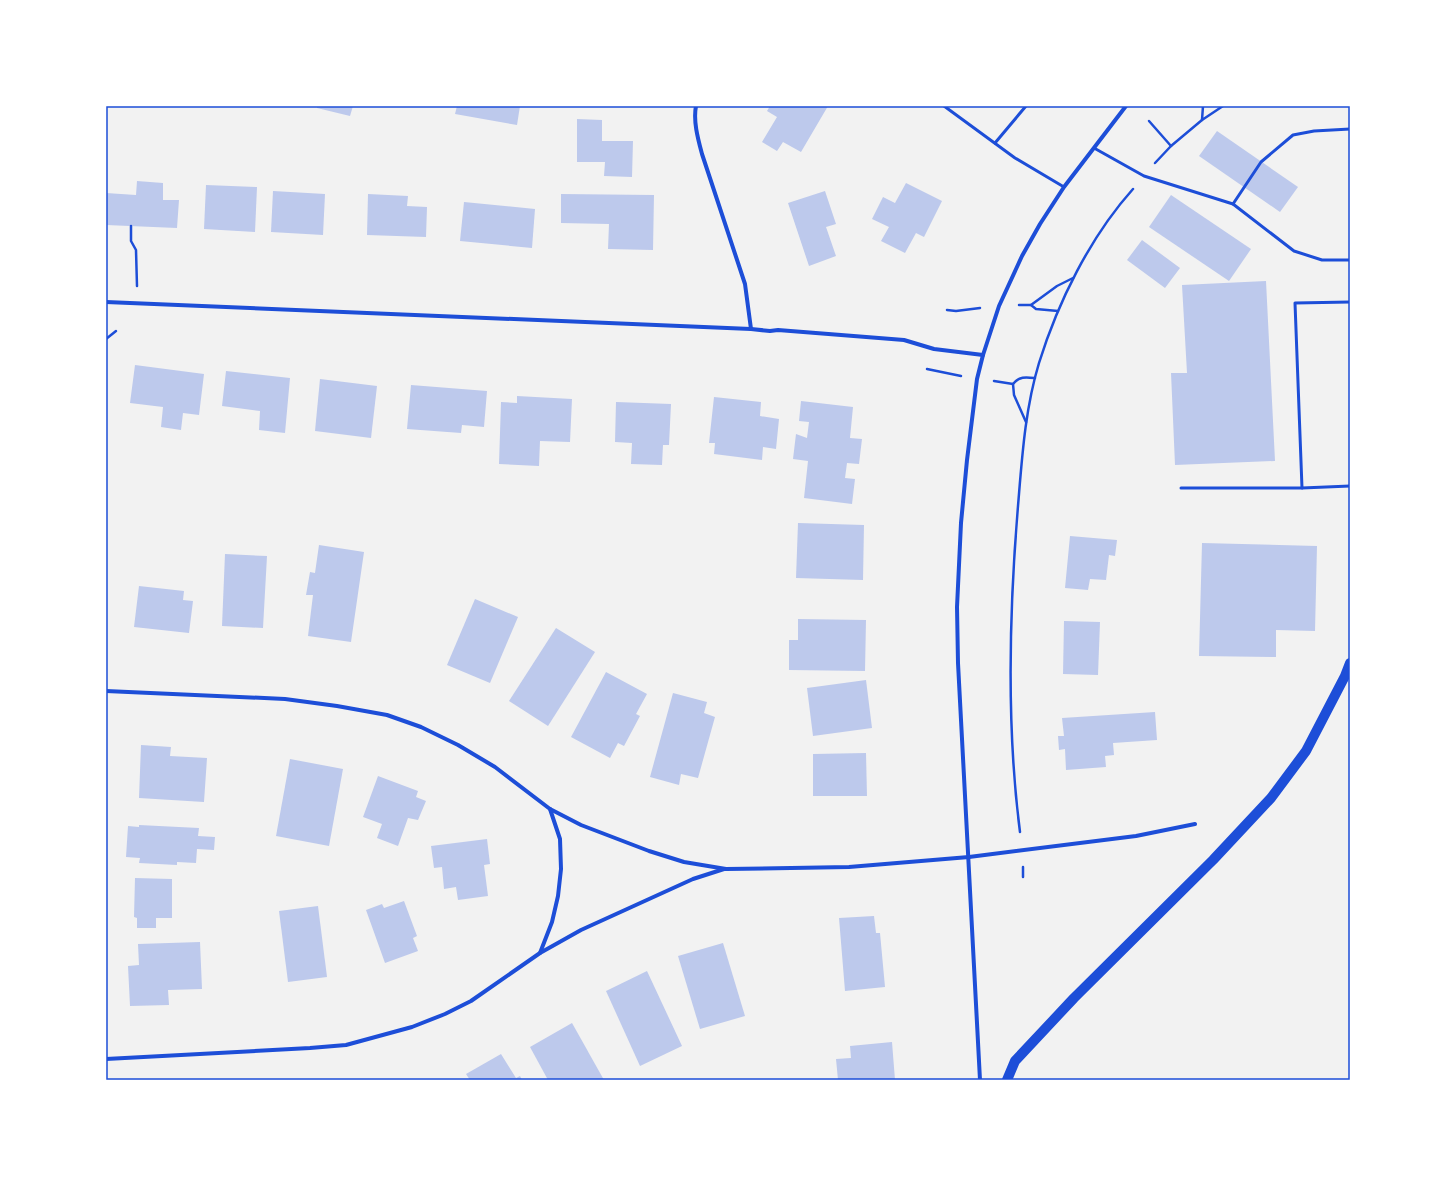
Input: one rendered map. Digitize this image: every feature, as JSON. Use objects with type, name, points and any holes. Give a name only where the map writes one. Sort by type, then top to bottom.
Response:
[{"type":"main road","points":[[1007,1080],[1015,1061],[1074,998],[1213,860],[1271,798],[1306,751],[1345,676],[1350,663]]},
{"type":"street","points":[[690,106],[695,108],[697,133],[702,154],[745,284],[751,329]]},
{"type":"street","points":[[980,1080],[958,671],[957,607],[961,523],[977,379],[999,306],[1022,256],[1040,224],[1064,187],[1126,106]]},
{"type":"street","points":[[106,302],[751,329],[904,340],[934,349],[983,355]]},
{"type":"street","points":[[106,691],[285,699],[387,715],[420,727],[458,745],[495,767],[550,809],[581,825],[649,851],[684,862],[726,869],[849,867],[969,857],[1136,836],[1195,824]]},
{"type":"street","points":[[540,953],[552,922],[558,896],[561,869],[560,839],[550,809]]},
{"type":"street","points":[[106,1059],[310,1048],[353,1044],[412,1027],[445,1014],[471,1001],[540,953],[581,930],[693,879],[726,869]]},
{"type":"lane","points":[[944,106],[1015,158],[1064,187]]},
{"type":"lane","points":[[995,143],[1026,106]]},
{"type":"lane","points":[[1233,204],[1261,162],[1293,135],[1314,131],[1350,129]]},
{"type":"lane","points":[[1094,148],[1144,176],[1233,204],[1294,251],[1322,260],[1350,260]]},
{"type":"lane","points":[[1302,488],[1295,302],[1350,302]]},
{"type":"lane","points":[[1181,488],[1302,488],[1350,486]]},
{"type":"path","points":[[1202,120],[1203,106]]},
{"type":"path","points":[[1023,877],[1022,850],[1013,757],[1010,651],[1013,571],[1022,457],[1026,422],[1035,378],[1048,335],[1058,311],[1085,255],[1103,226],[1120,203],[1171,146],[1202,120],[1223,106]]},
{"type":"path","points":[[1149,121],[1171,146]]},
{"type":"path","points":[[131,226],[131,241],[136,250],[138,303]]},
{"type":"path","points":[[1058,311],[1036,309],[1031,305],[1057,286],[1073,278]]},
{"type":"path","points":[[106,339],[116,331]]},
{"type":"path","points":[[1026,422],[1014,395],[1013,384],[1017,379],[1025,377],[1035,378]]},
{"type":"building","points":[[317,106],[353,106],[350,116],[317,108]]},
{"type":"building","points":[[457,106],[520,106],[517,125],[455,114]]},
{"type":"building","points":[[770,106],[828,106],[801,152],[783,142],[777,151],[762,142],[777,117],[767,111]]},
{"type":"building","points":[[577,119],[602,120],[602,141],[633,141],[632,177],[604,176],[605,162],[577,162]]},
{"type":"building","points":[[1217,131],[1298,187],[1280,212],[1199,156]]},
{"type":"building","points":[[137,181],[163,183],[163,200],[179,200],[177,228],[106,225],[106,193],[136,195]]},
{"type":"building","points":[[906,183],[942,201],[924,237],[916,233],[905,253],[881,241],[889,227],[872,219],[883,197],[895,203]]},
{"type":"building","points":[[206,185],[257,187],[255,232],[204,229]]},
{"type":"building","points":[[273,191],[325,194],[323,235],[271,232]]},
{"type":"building","points":[[825,191],[836,224],[826,227],[836,256],[809,266],[788,203]]},
{"type":"building","points":[[368,194],[408,196],[407,206],[427,207],[426,237],[367,235]]},
{"type":"building","points":[[561,194],[654,195],[653,250],[608,249],[609,224],[561,223]]},
{"type":"building","points":[[1171,195],[1251,249],[1229,281],[1149,227]]},
{"type":"building","points":[[464,202],[535,209],[532,248],[460,241]]},
{"type":"building","points":[[1142,240],[1180,268],[1165,288],[1127,260]]},
{"type":"building","points":[[1266,281],[1275,461],[1175,465],[1171,373],[1187,373],[1182,285]]},
{"type":"building","points":[[135,365],[204,374],[199,415],[183,413],[181,430],[161,427],[163,407],[130,403]]},
{"type":"building","points":[[226,371],[290,378],[285,433],[259,430],[260,411],[222,406]]},
{"type":"building","points":[[320,379],[377,386],[371,438],[315,431]]},
{"type":"building","points":[[411,385],[487,391],[484,427],[462,425],[461,433],[407,429]]},
{"type":"building","points":[[517,396],[572,399],[570,442],[540,441],[539,466],[499,464],[501,402],[517,403]]},
{"type":"building","points":[[714,397],[761,402],[760,416],[779,419],[776,449],[763,447],[762,460],[714,454],[715,443],[709,443]]},
{"type":"building","points":[[801,401],[853,407],[850,438],[862,439],[859,464],[847,463],[845,478],[855,479],[852,504],[804,498],[808,461],[793,459],[796,434],[807,438],[809,422],[799,421]]},
{"type":"building","points":[[616,402],[671,404],[669,445],[663,445],[662,465],[631,464],[632,443],[615,442]]},
{"type":"building","points":[[798,523],[864,525],[863,580],[796,578]]},
{"type":"building","points":[[1070,536],[1117,540],[1115,556],[1109,555],[1106,580],[1090,579],[1088,590],[1065,588]]},
{"type":"building","points":[[1202,543],[1317,546],[1315,631],[1276,630],[1276,657],[1199,656]]},
{"type":"building","points":[[319,545],[364,552],[351,642],[308,636],[313,595],[306,595],[310,572],[315,573]]},
{"type":"building","points":[[225,554],[267,556],[263,628],[222,626]]},
{"type":"building","points":[[139,586],[184,591],[183,600],[193,601],[189,633],[134,627]]},
{"type":"building","points":[[475,599],[518,617],[490,683],[447,665]]},
{"type":"building","points":[[798,619],[866,620],[865,671],[789,670],[789,640],[798,640]]},
{"type":"building","points":[[1064,621],[1100,622],[1098,675],[1063,674]]},
{"type":"building","points":[[556,628],[595,652],[548,726],[509,701]]},
{"type":"building","points":[[606,672],[647,694],[636,714],[640,716],[624,746],[618,743],[610,758],[571,737]]},
{"type":"building","points":[[866,680],[872,728],[813,736],[807,688]]},
{"type":"building","points":[[673,693],[707,702],[704,713],[715,717],[698,778],[681,774],[679,785],[650,777]]},
{"type":"building","points":[[1155,712],[1157,740],[1113,743],[1114,755],[1105,756],[1106,767],[1066,770],[1065,749],[1059,750],[1058,736],[1064,736],[1062,718]]},
{"type":"building","points":[[141,745],[171,747],[170,756],[207,758],[204,802],[139,798]]},
{"type":"building","points":[[866,753],[867,796],[813,796],[813,754]]},
{"type":"building","points":[[290,759],[343,769],[329,846],[276,836]]},
{"type":"building","points":[[378,776],[418,791],[416,797],[426,801],[418,820],[408,818],[398,846],[377,838],[382,824],[363,817]]},
{"type":"building","points":[[139,825],[199,828],[198,836],[215,837],[214,850],[197,849],[196,863],[177,862],[177,865],[139,863],[140,858],[126,857],[128,826],[139,827]]},
{"type":"building","points":[[487,839],[490,864],[484,865],[488,896],[458,900],[456,887],[444,889],[442,867],[434,868],[431,846]]},
{"type":"building","points":[[135,878],[172,879],[172,918],[156,918],[156,928],[137,928],[137,918],[134,917]]},
{"type":"building","points":[[404,901],[417,936],[413,938],[418,951],[385,963],[366,910],[382,904],[384,908]]},
{"type":"building","points":[[318,906],[327,977],[288,982],[279,911]]},
{"type":"building","points":[[874,916],[876,933],[880,933],[885,987],[845,991],[839,918]]},
{"type":"building","points":[[200,942],[202,989],[168,990],[169,1005],[130,1006],[128,966],[139,965],[138,944]]},
{"type":"building","points":[[723,943],[745,1016],[700,1029],[678,956]]},
{"type":"building","points":[[647,971],[682,1046],[640,1066],[606,991]]},
{"type":"building","points":[[572,1023],[604,1080],[548,1080],[530,1047]]},
{"type":"building","points":[[892,1042],[895,1080],[838,1080],[836,1059],[851,1058],[850,1046]]},
{"type":"building","points":[[501,1054],[516,1078],[520,1076],[522,1080],[470,1080],[466,1074]]}]
